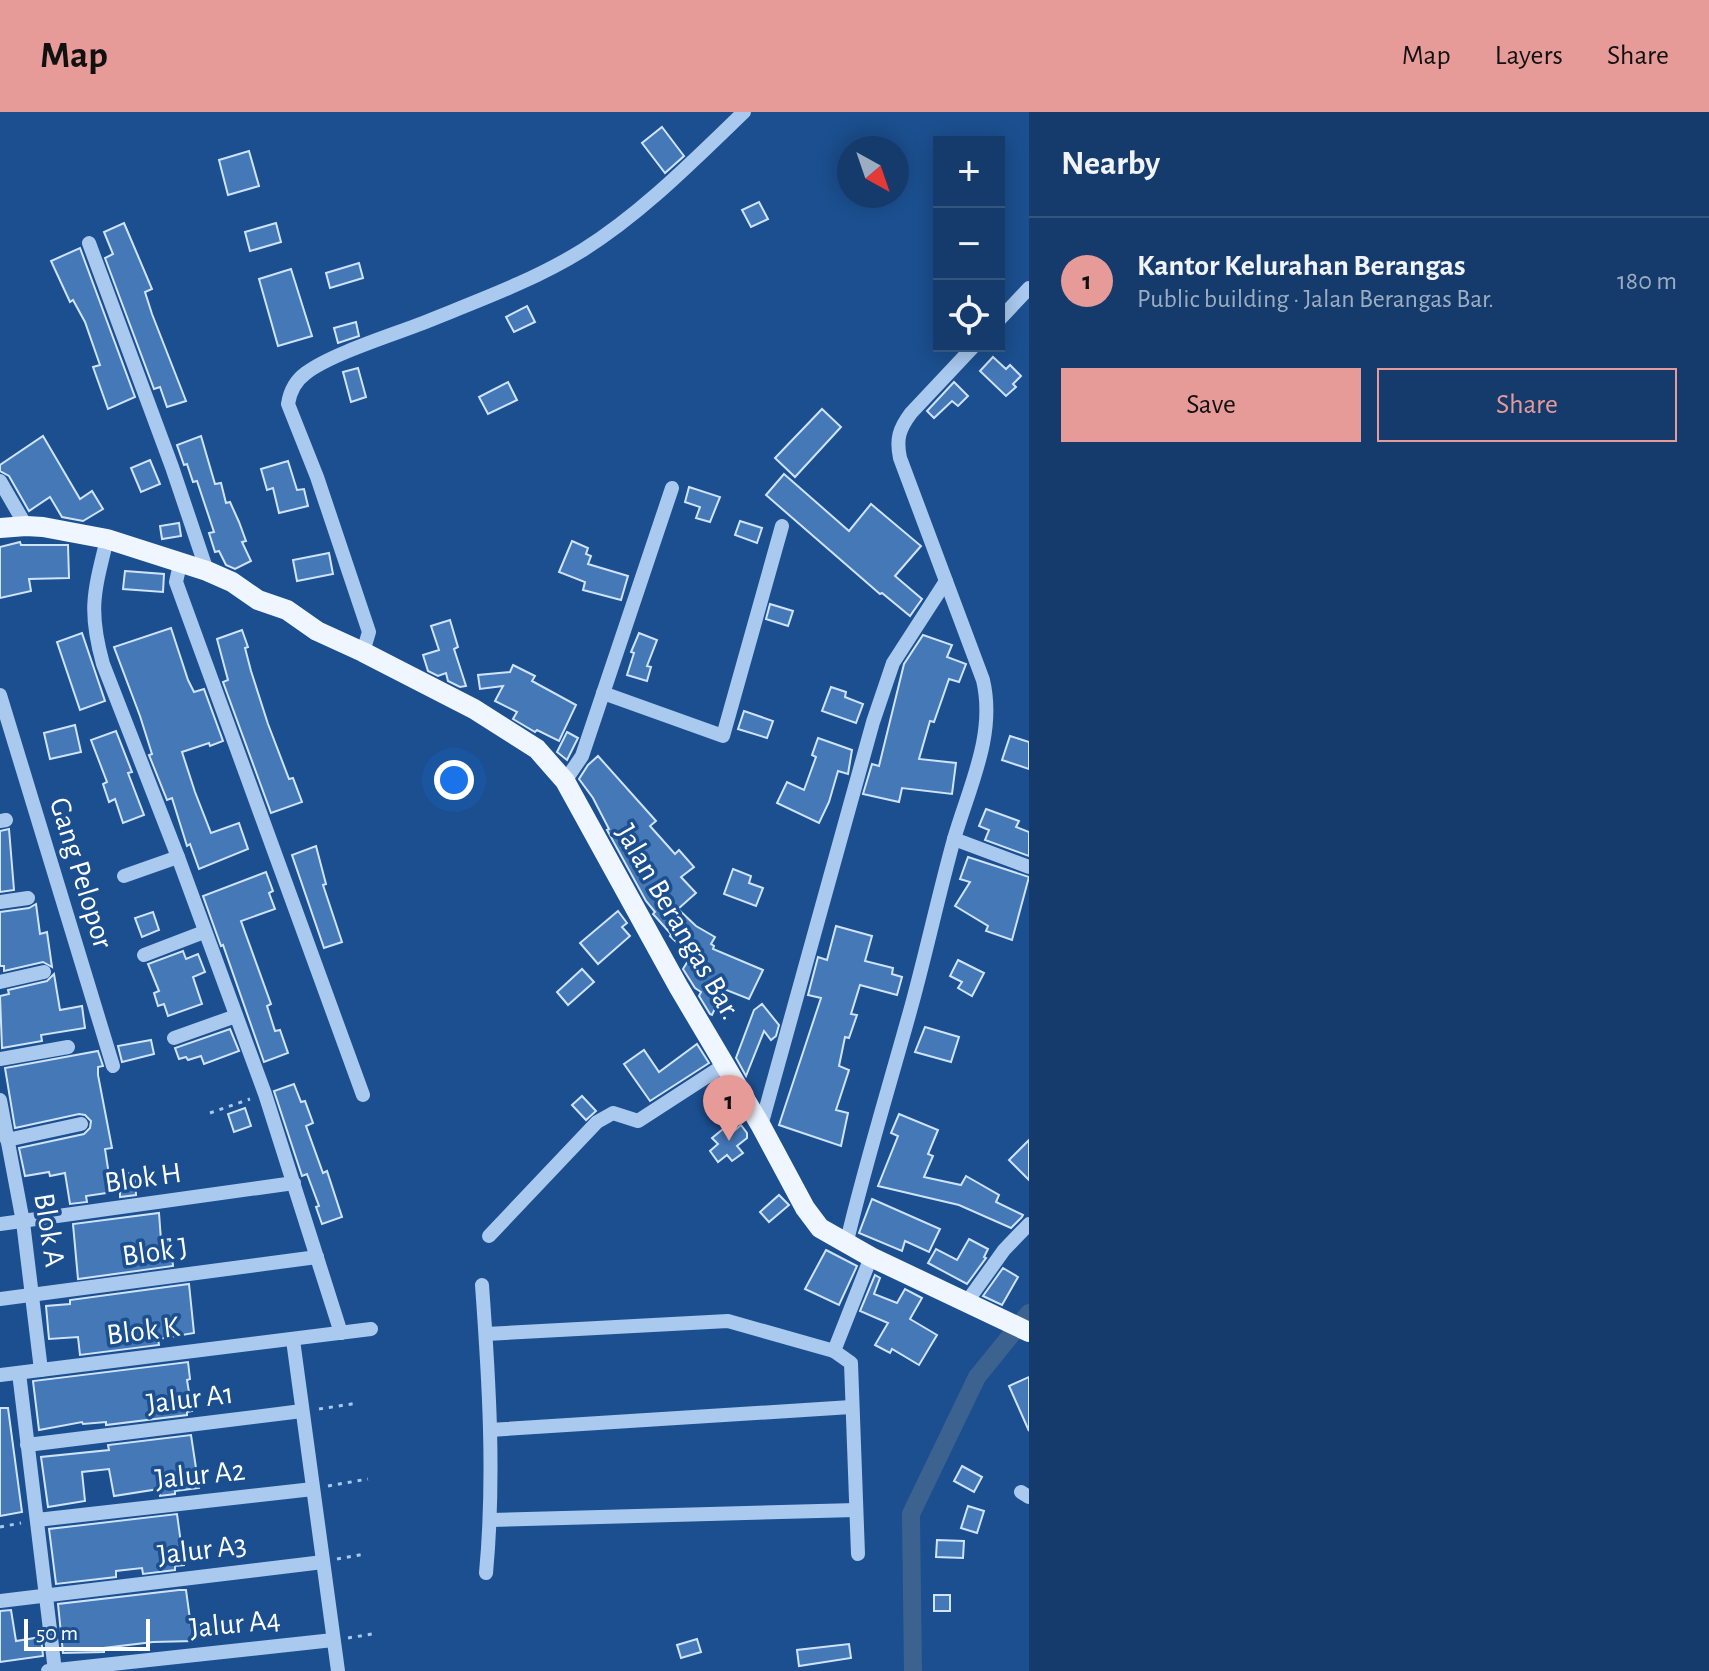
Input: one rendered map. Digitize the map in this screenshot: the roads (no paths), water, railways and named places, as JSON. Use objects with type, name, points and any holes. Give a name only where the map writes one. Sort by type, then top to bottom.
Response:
[{"type":"main road","name":"Jalan Berangas Bar.","points":[[0,528],[26,526],[107,539],[207,571],[232,582],[258,600],[287,610],[317,631],[474,709],[514,733],[545,757],[565,781],[628,898],[726,1064],[805,1208],[820,1228],[846,1245],[1029,1332]]},
{"type":"street","points":[[363,652],[369,632],[317,477],[288,404],[294,385],[307,373],[336,358],[520,283],[583,250],[693,161],[744,112]]},
{"type":"street","points":[[89,243],[207,571]]},
{"type":"street","points":[[1005,314],[1029,288]]},
{"type":"street","points":[[846,1245],[987,723],[988,701],[975,657],[896,441],[911,413],[968,352]]},
{"type":"street","points":[[0,481],[26,526]]},
{"type":"street","points":[[565,781],[582,756],[672,488]]},
{"type":"street","points":[[603,693],[723,736],[782,526]]},
{"type":"street","points":[[107,539],[92,607],[95,636],[103,664],[265,1094],[341,1333]]},
{"type":"street","points":[[180,564],[176,582],[363,1095]]},
{"type":"street","points":[[761,1126],[873,722],[893,663],[946,581]]},
{"type":"street","name":"Gang Pelopor","points":[[0,695],[113,1066]]},
{"type":"street","points":[[954,839],[1029,867]]},
{"type":"street","points":[[124,876],[178,857]]},
{"type":"street","points":[[0,902],[28,898]]},
{"type":"street","points":[[144,955],[204,932]]},
{"type":"street","points":[[0,982],[44,972]]},
{"type":"street","points":[[174,1038],[236,1016]]},
{"type":"street","points":[[0,1059],[68,1047]]},
{"type":"street","points":[[489,1236],[597,1122],[613,1113],[633,1122],[638,1121],[726,1064]]},
{"type":"street","name":"Blok A","points":[[0,1100],[23,1222],[41,1370]]},
{"type":"street","points":[[7,1140],[81,1124]]},
{"type":"street","name":"Blok H","points":[[0,1224],[294,1183]]},
{"type":"street","points":[[975,1307],[1004,1250],[1029,1224]]},
{"type":"street","name":"Blok J","points":[[0,1299],[317,1257]]},
{"type":"street","points":[[834,1351],[871,1257]]},
{"type":"street","points":[[482,1285],[490,1430],[491,1520],[486,1573]]},
{"type":"street","points":[[486,1334],[728,1321],[834,1351],[851,1363],[858,1554]]},
{"type":"street","name":"Blok K","points":[[0,1375],[371,1329]]},
{"type":"street","points":[[293,1340],[338,1671]]},
{"type":"street","points":[[19,1373],[53,1671]]},
{"type":"street","points":[[490,1430],[851,1407]]},
{"type":"street","name":"Jalur A1","points":[[27,1445],[302,1411]]},
{"type":"street","name":"Jalur A2","points":[[37,1520],[313,1489]]},
{"type":"street","points":[[491,1520],[856,1510]]},
{"type":"street","name":"Jalur A3","points":[[0,1601],[323,1562]]},
{"type":"street","name":"Jalur A4","points":[[53,1671],[333,1640]]},
{"type":"waterway","points":[[913,1671],[911,1514],[977,1377],[1029,1313]]},
{"type":"place","name":"Kantor Kelurahan Berangas","points":[[729,1141]]}]
